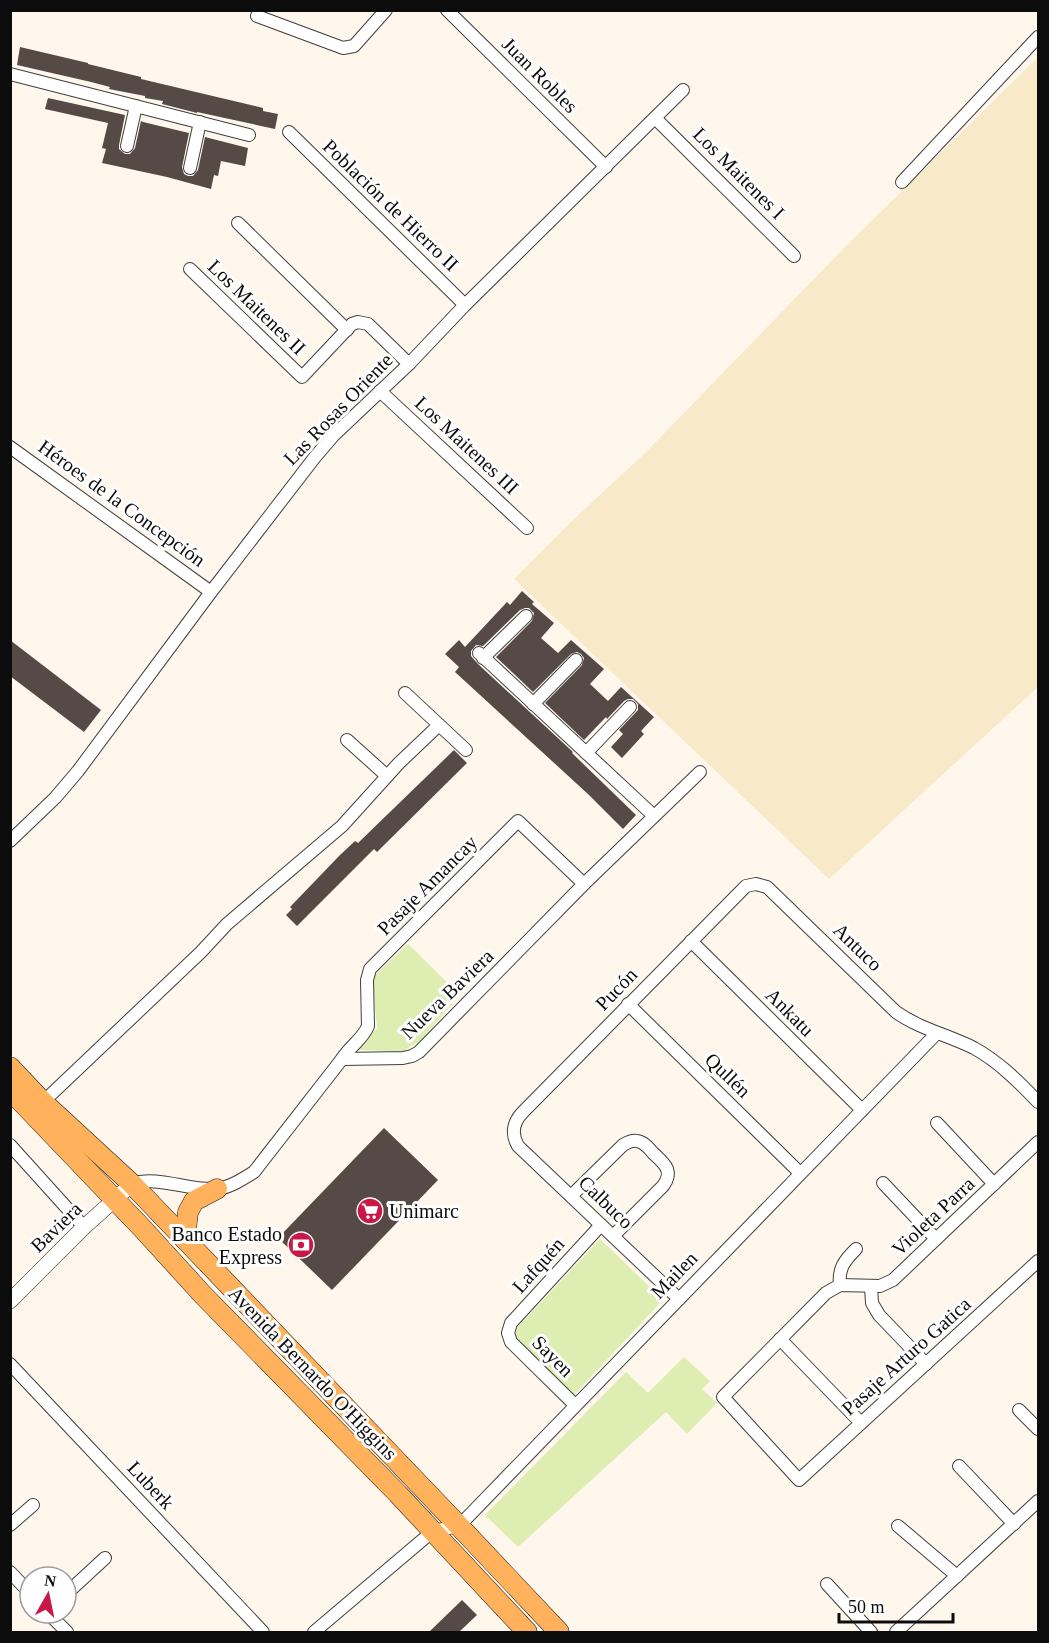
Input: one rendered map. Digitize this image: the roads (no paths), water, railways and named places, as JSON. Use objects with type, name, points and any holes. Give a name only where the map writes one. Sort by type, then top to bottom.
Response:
[{"type":"main road","name":"Avenida Bernardo O'Higgins","points":[[10,1067],[43,1102],[132,1184],[559,1632]]},
{"type":"main road","name":"Avenida Bernardo O'Higgins","points":[[10,1090],[203,1295],[433,1531],[527,1632]]},
{"type":"main road","points":[[185,1239],[188,1212],[194,1201],[217,1189]]},
{"type":"main road","points":[[274,1368],[291,1351]]},
{"type":"street","points":[[257,16],[343,48],[354,46],[386,10]]},
{"type":"street","name":"Juan Robles","points":[[447,10],[606,167]]},
{"type":"street","points":[[902,182],[1038,37]]},
{"type":"street","points":[[10,74],[249,135]]},
{"type":"street","name":"Las Rosas Oriente","points":[[10,841],[55,798],[78,771],[315,457],[683,90]]},
{"type":"street","points":[[127,146],[136,106]]},
{"type":"street","name":"Los Maitenes I","points":[[655,118],[794,256]]},
{"type":"street","points":[[190,168],[200,122]]},
{"type":"street","name":"Población de Hierro II","points":[[289,132],[465,306]]},
{"type":"street","points":[[238,223],[347,330],[352,324],[358,322],[368,324],[409,364]]},
{"type":"street","name":"Los Maitenes II","points":[[190,269],[302,377],[347,330]]},
{"type":"street","name":"Los Maitenes III","points":[[380,391],[527,528]]},
{"type":"street","name":"Héroes de la Concepción","points":[[10,447],[211,592]]},
{"type":"street","points":[[526,616],[481,655],[654,816]]},
{"type":"street","points":[[533,704],[576,660]]},
{"type":"street","points":[[405,693],[466,750]]},
{"type":"street","points":[[586,753],[630,707]]},
{"type":"street","points":[[43,1102],[201,952],[227,924],[342,826],[387,776],[439,725]]},
{"type":"street","points":[[347,740],[387,776]]},
{"type":"street","name":"Nueva Baviera","points":[[342,1059],[403,1058],[419,1052],[584,884],[700,772]]},
{"type":"street","name":"Pasaje Amancay","points":[[342,1059],[366,1033],[369,1026],[367,980],[370,969],[518,821],[584,884]]},
{"type":"street","name":"Pucón","points":[[513,1130],[518,1117],[741,889],[756,884]]},
{"type":"street","name":"Antuco","points":[[756,884],[767,887],[896,1012],[991,1058],[1006,1069],[1038,1102]]},
{"type":"street","name":"Ankatu","points":[[691,941],[862,1110]]},
{"type":"street","name":"Qullén","points":[[628,1004],[800,1173]]},
{"type":"street","name":"Mailen","points":[[459,1526],[937,1033]]},
{"type":"street","points":[[132,1184],[146,1181],[217,1189],[235,1183],[254,1172],[342,1059]]},
{"type":"street","points":[[937,1123],[994,1184]]},
{"type":"street","name":"Calbuco","points":[[513,1130],[518,1146],[679,1299]]},
{"type":"street","points":[[571,1196],[623,1145],[630,1141],[643,1143],[664,1163],[668,1170],[668,1179],[613,1236]]},
{"type":"street","name":"Violeta Parra","points":[[840,1285],[871,1287],[893,1280],[1038,1142]]},
{"type":"street","points":[[10,1145],[84,1227]]},
{"type":"street","points":[[883,1183],[936,1239]]},
{"type":"street","name":"Baviera","points":[[10,1301],[84,1227],[132,1184]]},
{"type":"street","name":"Lafquén","points":[[508,1332],[511,1323],[601,1225]]},
{"type":"street","points":[[856,1249],[843,1264],[839,1278],[840,1285],[826,1293],[780,1339],[861,1423]]},
{"type":"street","name":"Pasaje Arturo Gatica","points":[[780,1339],[723,1397],[799,1480],[1038,1261]]},
{"type":"street","points":[[871,1287],[875,1310],[926,1364]]},
{"type":"street","name":"Sayen","points":[[508,1332],[511,1342],[575,1406]]},
{"type":"street","name":"Luberk","points":[[10,1364],[263,1632]]},
{"type":"street","points":[[1019,1410],[1038,1429]]},
{"type":"street","points":[[959,1466],[1014,1524]]},
{"type":"street","points":[[896,1632],[1038,1501]]},
{"type":"street","points":[[10,1525],[33,1505]]},
{"type":"street","points":[[314,1632],[433,1531],[459,1526]]},
{"type":"street","points":[[898,1526],[957,1576]]},
{"type":"street","points":[[78,1583],[105,1558]]},
{"type":"street","points":[[827,1584],[871,1632]]},
{"type":"place","name":"Unimarc","points":[[370,1211]]},
{"type":"place","name":"Banco Estado Express","points":[[301,1245]]}]
